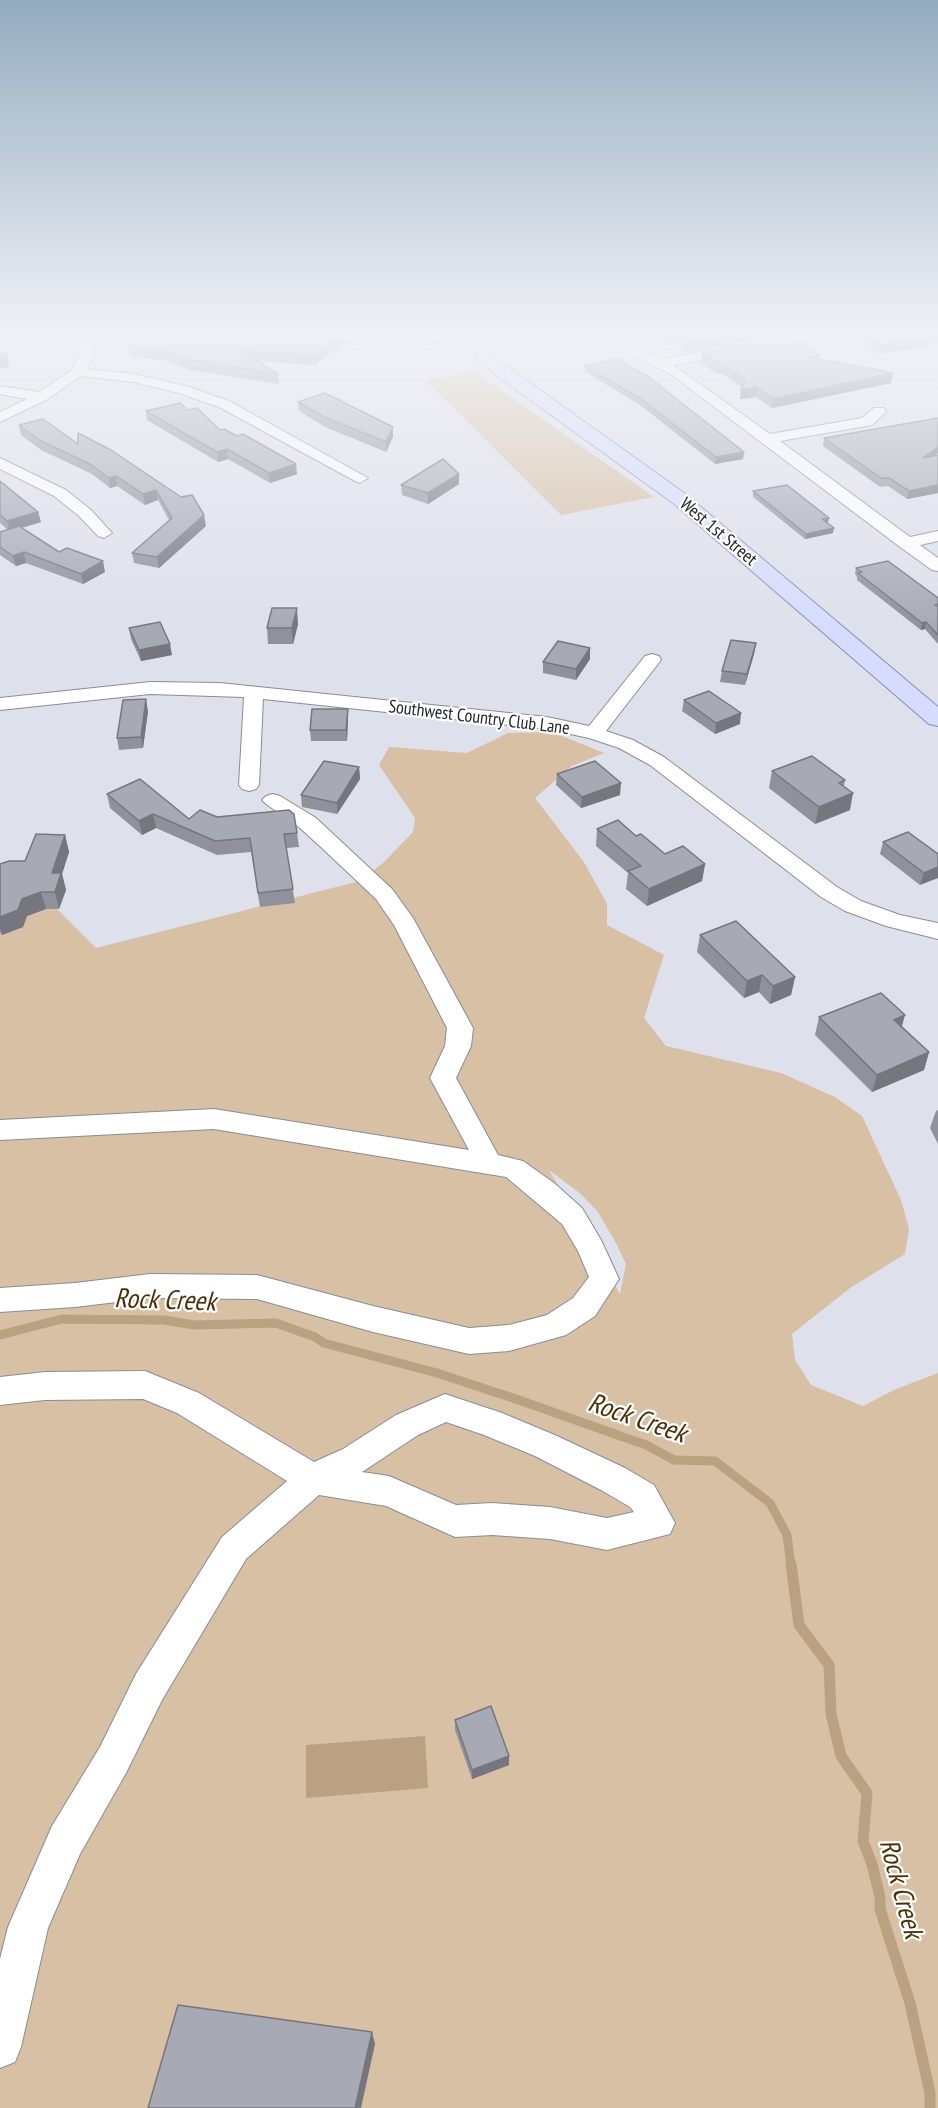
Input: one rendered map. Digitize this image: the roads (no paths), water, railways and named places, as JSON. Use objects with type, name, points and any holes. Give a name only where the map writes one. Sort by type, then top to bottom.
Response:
[{"type":"main road","name":"West 1st Street","points":[[591,433],[680,499],[938,720]]},
{"type":"main road","name":"West 1st Street","points":[[610,433],[687,486],[938,694]]},
{"type":"street","points":[[278,433],[360,478]]},
{"type":"street","points":[[759,433],[938,566]]},
{"type":"street","points":[[767,439],[802,433]]},
{"type":"street","points":[[0,463],[60,493],[85,513],[104,533]]},
{"type":"street","points":[[906,543],[938,536]]},
{"type":"street","points":[[594,733],[652,660]]},
{"type":"street","name":"Southwest Country Club Lane","points":[[0,704],[150,688],[197,688],[547,723],[594,733],[626,744],[657,761],[829,892],[854,906],[894,921],[938,931]]},
{"type":"street","points":[[249,785],[254,693]]},
{"type":"street","points":[[273,801],[308,823],[332,845],[384,894],[405,923],[460,1028],[458,1046],[443,1078],[471,1127],[488,1163]]},
{"type":"street","points":[[0,1130],[214,1119],[513,1168],[572,1216],[591,1248],[604,1280],[584,1307],[555,1326],[509,1338],[469,1341],[373,1319],[257,1287],[150,1286],[75,1295],[0,1300]]},
{"type":"street","points":[[0,1391],[45,1386],[145,1385],[188,1402],[313,1479],[389,1491],[455,1521],[492,1518],[550,1523],[607,1534],[658,1523],[642,1496],[613,1479],[546,1446],[491,1423],[445,1408],[406,1425],[356,1459],[313,1479],[234,1548],[149,1687],[113,1760],[66,1840],[28,1927],[0,2047]]},
{"type":"waterway","name":"Rock Creek","points":[[0,1335],[62,1319],[164,1320],[195,1325],[276,1323],[315,1337],[324,1343],[437,1373],[516,1399],[646,1445],[674,1460],[715,1461],[770,1503],[787,1535],[791,1565]]},
{"type":"waterway","name":"Rock Creek","points":[[791,1564],[799,1625],[829,1665],[831,1714],[841,1756],[867,1793],[863,1841],[872,1864],[880,1897],[880,1909],[910,2003],[930,2093],[930,2108]]}]
